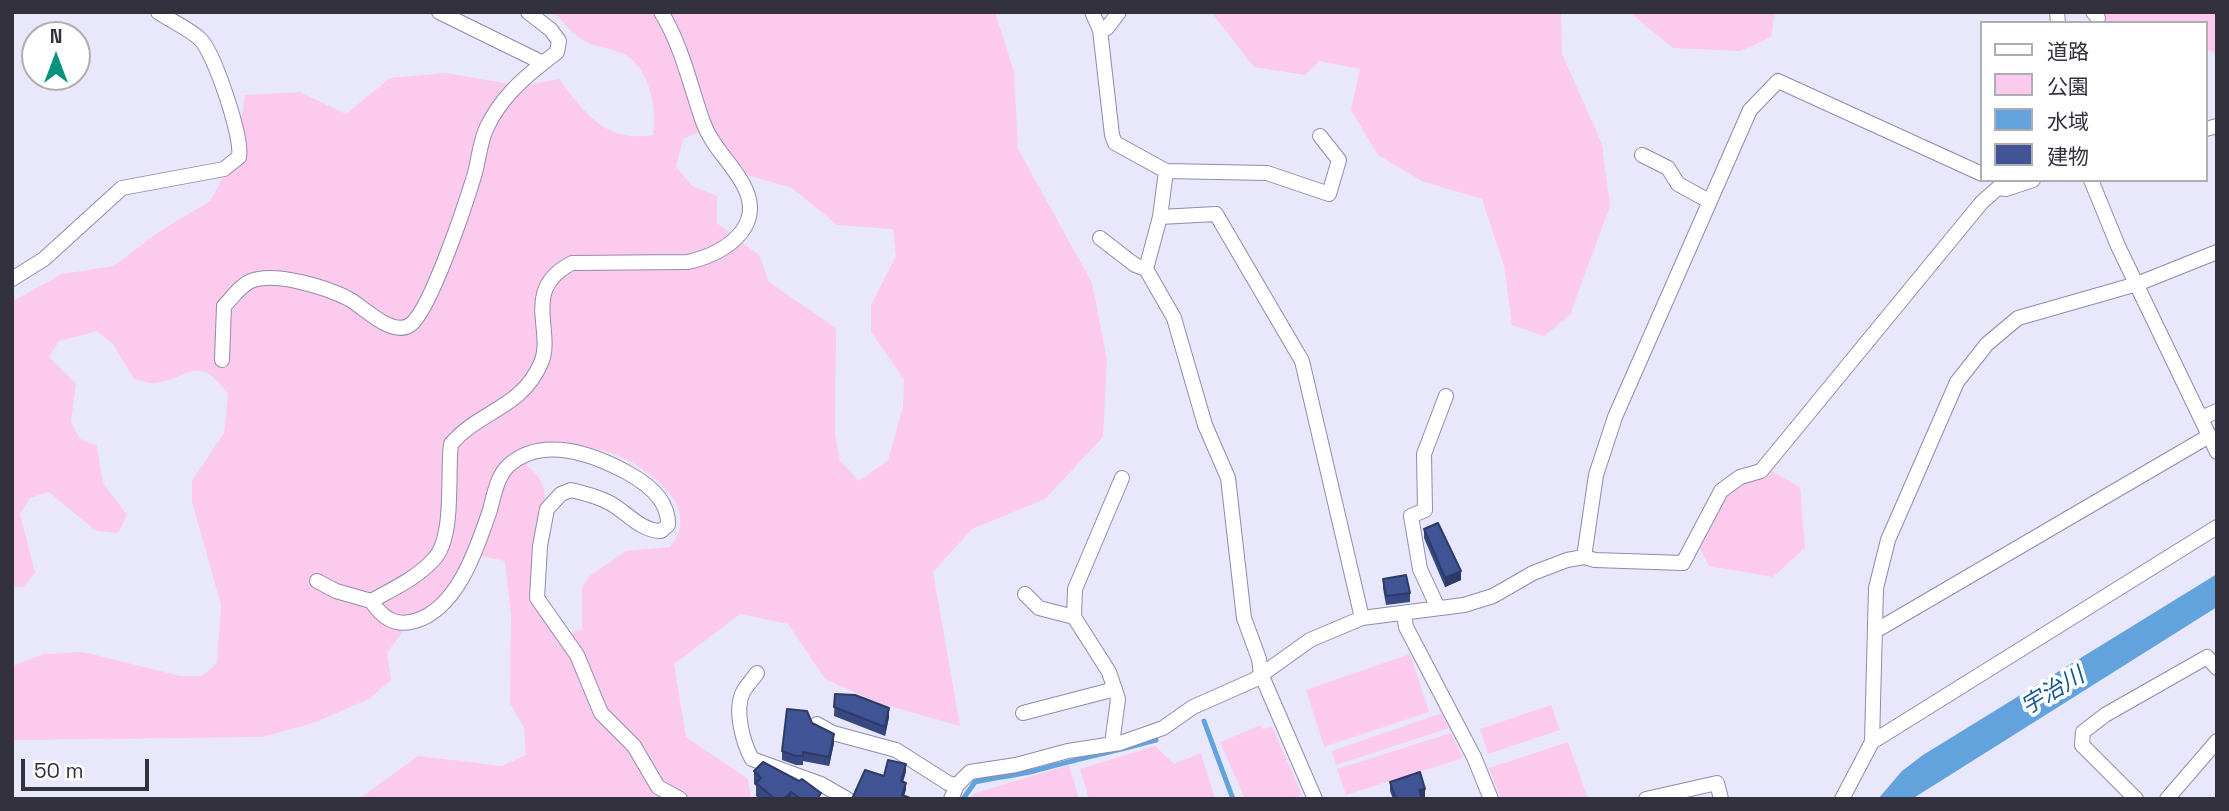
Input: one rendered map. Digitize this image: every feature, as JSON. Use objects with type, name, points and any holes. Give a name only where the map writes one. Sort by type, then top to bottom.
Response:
[{"type":"street","points":[[12,279],[44,259],[122,188],[224,169],[239,157],[235,129],[210,54],[200,39],[158,12]]},
{"type":"street","points":[[439,12],[543,63]]},
{"type":"street","points":[[222,360],[225,306],[249,282],[258,279],[304,283],[328,291],[349,299],[392,326],[405,328],[414,323],[440,268],[472,183],[487,127],[504,99],[521,80],[557,52],[559,41],[551,30],[528,12]]},
{"type":"street","points":[[371,601],[414,577],[436,558],[444,541],[451,444],[460,434],[526,390],[543,360],[544,295],[563,268],[572,263],[688,262],[721,252],[745,229],[749,198],[704,125],[675,35],[661,12]]},
{"type":"street","points":[[1092,12],[1100,30],[1115,143],[1166,171],[1267,173],[1329,194],[1339,160],[1320,136]]},
{"type":"street","points":[[1100,30],[1107,29],[1119,12]]},
{"type":"street","points":[[1584,556],[1596,475],[1615,417],[1750,110],[1778,81],[1980,173]]},
{"type":"street","points":[[1642,155],[1668,168],[1678,184],[1709,201]]},
{"type":"street","points":[[1146,269],[1160,217],[1166,171]]},
{"type":"street","points":[[817,724],[833,733],[883,745],[909,757],[948,783],[954,792],[970,772],[1112,744],[1163,728],[1193,707],[1254,680],[1310,640],[1362,618],[1404,615],[1493,596],[1533,573],[1584,556],[1595,560],[1683,563],[1721,491],[1740,477],[1761,471],[1997,184],[2006,189],[2027,182]]},
{"type":"street","points":[[2092,182],[2118,246],[2217,452]]},
{"type":"street","points":[[1160,217],[1216,214],[1302,361],[1362,618]]},
{"type":"street","points":[[1100,238],[1135,265],[1146,269],[1174,318],[1205,425],[1228,478],[1244,618],[1259,659],[1261,674],[1315,799]]},
{"type":"street","points":[[1842,799],[1871,742],[1877,630],[1876,588],[1888,540],[1957,383],[1987,344],[2018,318],[2137,284],[2217,252]]},
{"type":"street","points":[[1438,608],[1420,569],[1411,516],[1425,510],[1424,454],[1446,396]]},
{"type":"street","points":[[2201,418],[2217,411]]},
{"type":"street","points":[[1877,630],[2209,436]]},
{"type":"street","points":[[317,581],[336,591],[371,601],[381,615],[392,622],[418,620],[440,607],[463,576],[479,543],[500,476],[520,457],[537,453],[575,452],[598,456],[641,480],[665,504],[668,525],[661,531],[647,528],[611,503],[593,496],[571,490],[554,499],[547,509],[540,545],[537,598],[577,654],[601,713],[634,746],[658,787],[680,799]]},
{"type":"street","points":[[1112,744],[1118,713],[1115,689],[1103,662],[1074,617],[1078,579],[1122,478]]},
{"type":"street","points":[[1871,742],[2217,527]]},
{"type":"street","points":[[1025,594],[1039,608],[1074,617]]},
{"type":"street","points":[[1404,615],[1406,627],[1474,757],[1491,799]]},
{"type":"street","points":[[2136,799],[2082,745],[2083,732],[2105,715],[2207,657],[2217,668]]},
{"type":"street","points":[[757,673],[742,693],[741,701],[742,732],[751,758],[821,784],[847,799]]},
{"type":"street","points":[[1023,713],[1115,689]]},
{"type":"street","points":[[2167,799],[2217,741]]},
{"type":"street","points":[[1646,799],[1717,783],[1721,799]]},
{"type":"green space","points":[[553,12],[995,12],[1014,72],[1018,149],[1092,283],[1107,360],[1103,437],[1045,499],[972,529],[933,572],[960,726],[879,703],[825,679],[788,624],[740,614],[674,664],[686,737],[748,779],[751,799],[359,799],[418,756],[502,766],[526,755],[524,728],[510,703],[511,616],[505,561],[476,555],[432,624],[403,631],[387,653],[391,680],[369,699],[316,722],[263,737],[12,740],[12,666],[44,654],[83,652],[180,676],[202,676],[217,663],[221,605],[192,502],[192,481],[224,433],[228,393],[217,381],[201,371],[156,383],[134,379],[113,344],[97,331],[59,341],[49,357],[76,384],[71,422],[80,439],[97,446],[103,483],[127,515],[118,533],[96,531],[49,492],[30,498],[20,514],[35,573],[23,587],[12,587],[13,301],[62,274],[114,266],[160,231],[210,201],[237,152],[245,95],[300,92],[346,114],[390,78],[445,73],[522,86],[559,79],[588,114],[609,130],[636,136],[653,135],[652,99],[644,75],[637,64],[617,51],[581,39]],"holes":[[[708,128],[744,174],[792,188],[837,225],[893,229],[896,256],[871,305],[871,332],[904,379],[903,407],[888,460],[859,481],[840,461],[835,434],[836,328],[769,282],[759,255],[717,223],[717,196],[692,186],[676,166],[683,139]],[[572,443],[614,454],[642,469],[668,491],[681,518],[679,532],[670,547],[626,551],[591,575],[582,587],[582,629],[570,634],[551,619],[538,589],[536,566],[546,504],[538,477],[527,466],[528,453],[540,444]]]},
{"type":"green space","points":[[1211,12],[1561,12],[1562,54],[1602,144],[1610,206],[1570,315],[1544,336],[1512,325],[1504,266],[1482,199],[1422,181],[1378,155],[1351,110],[1360,69],[1319,61],[1305,75],[1254,67]]},
{"type":"green space","points":[[1629,12],[1775,12],[1771,37],[1740,51],[1673,48]]},
{"type":"green space","points":[[2097,12],[2217,12],[2217,55],[2208,49],[2208,21],[2093,21]]},
{"type":"green space","points":[[1764,467],[1800,487],[1805,548],[1773,577],[1709,566],[1700,548],[1712,526],[1726,488]]},
{"type":"green space","points":[[1410,654],[1429,712],[1324,747],[1306,690]]},
{"type":"green space","points":[[1551,705],[1560,730],[1488,754],[1480,729]]},
{"type":"green space","points":[[1442,713],[1449,728],[1336,765],[1332,751]]},
{"type":"green space","points":[[1261,725],[1263,729],[1272,727],[1302,795],[1288,799],[1245,799],[1220,742]]},
{"type":"green space","points":[[1451,733],[1463,758],[1346,795],[1337,769]]},
{"type":"green space","points":[[1568,742],[1588,799],[1501,799],[1489,768]]},
{"type":"green space","points":[[1155,746],[1174,764],[1201,753],[1215,799],[1089,799],[1080,769]]},
{"type":"green space","points":[[1069,765],[1079,799],[973,799],[972,794]]},
{"type":"water","name":"宇治川","points":[[2217,574],[2217,607],[1912,799],[1878,799],[1902,771],[1923,755]]},
{"type":"building","points":[[1438,523],[1461,571],[1445,578],[1424,529]]},
{"type":"building","points":[[1406,575],[1410,593],[1386,596],[1383,579]]},
{"type":"building","points":[[835,694],[855,695],[889,708],[885,727],[834,707]]},
{"type":"building","points":[[787,709],[807,711],[812,723],[834,734],[829,757],[803,752],[803,756],[796,756],[782,751]]},
{"type":"building","points":[[888,760],[906,764],[901,781],[906,783],[902,795],[913,799],[852,799],[865,770],[884,776]]},
{"type":"building","points":[[763,762],[799,781],[802,779],[821,793],[817,799],[801,799],[791,792],[784,799],[775,799],[756,783],[761,778],[754,771]]},
{"type":"building","points":[[1420,772],[1425,789],[1419,790],[1422,799],[1396,799],[1390,782]]},
{"type":"waterway","points":[[1204,721],[1233,799]]},
{"type":"waterway","points":[[963,799],[975,782],[1034,771],[1156,740]]}]
